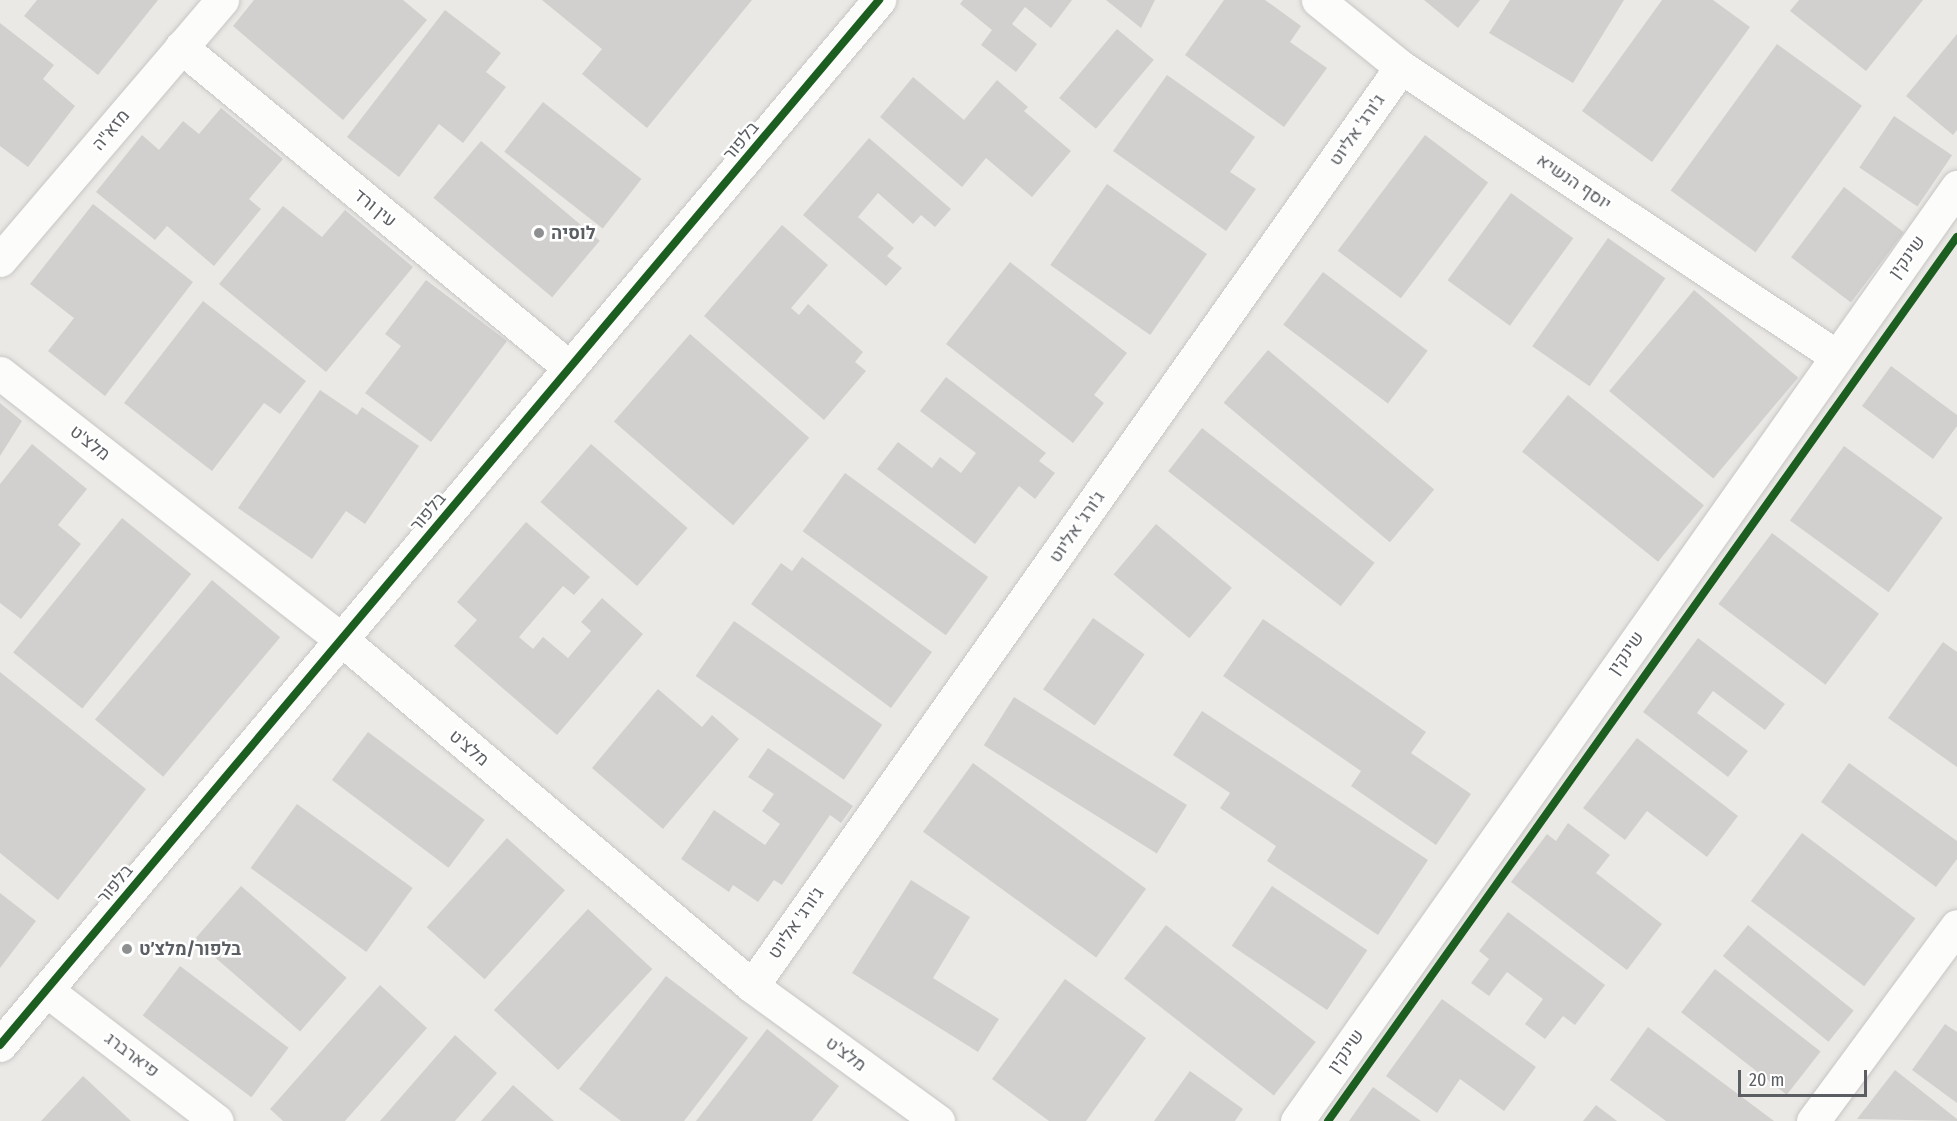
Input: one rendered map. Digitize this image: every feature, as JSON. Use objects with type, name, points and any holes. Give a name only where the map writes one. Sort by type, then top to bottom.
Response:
[{"type":"street","name":"מזא\"ה","points":[[0,260],[222,0]]},
{"type":"street","name":"בלפור","points":[[0,1045],[879,0]]},
{"type":"street","name":"יוסף הנשיא","points":[[1318,0],[1401,67],[1836,356]]},
{"type":"street","name":"עין ורד","points":[[181,47],[570,368]]},
{"type":"street","name":"ג'ורג' אליוט","points":[[752,986],[1401,67]]},
{"type":"street","name":"שינקין","points":[[1297,1121],[1957,186]]},
{"type":"street","name":"מלצ'ט","points":[[0,373],[341,639],[752,986],[938,1121]]},
{"type":"street","points":[[1813,1121],[1957,926]]},
{"type":"street","name":"פיארברג","points":[[46,990],[217,1121]]},
{"type":"building","points":[[37,0],[158,0],[98,75],[24,16]]},
{"type":"building","points":[[254,0],[403,0],[427,20],[343,120],[233,26]]},
{"type":"building","points":[[542,0],[752,0],[647,128],[582,74],[602,49]]},
{"type":"building","points":[[963,0],[1072,0],[1051,28],[1025,7],[1012,24],[1037,44],[1016,72],[981,45],[992,30],[960,4]]},
{"type":"building","points":[[1106,0],[1155,0],[1141,28]]},
{"type":"building","points":[[1224,0],[1265,0],[1301,26],[1290,42],[1327,68],[1284,127],[1185,55]]},
{"type":"building","points":[[1424,0],[1480,0],[1458,28]]},
{"type":"building","points":[[1510,0],[1624,0],[1573,83],[1489,33]]},
{"type":"building","points":[[1662,0],[1713,0],[1750,27],[1652,162],[1582,111]]},
{"type":"building","points":[[1799,0],[1923,0],[1866,71],[1790,11]]},
{"type":"building","points":[[445,10],[501,53],[486,72],[506,87],[463,143],[439,124],[399,177],[347,137]]},
{"type":"building","points":[[0,23],[54,65],[43,79],[75,106],[28,167],[0,146]]},
{"type":"building","points":[[1117,29],[1154,60],[1096,129],[1059,98]]},
{"type":"building","points":[[1957,34],[1957,130],[1953,135],[1906,96]]},
{"type":"building","points":[[1777,44],[1862,106],[1756,252],[1671,190]]},
{"type":"building","points":[[1167,75],[1255,137],[1230,172],[1256,189],[1226,231],[1113,151]]},
{"type":"building","points":[[913,77],[964,120],[997,80],[1028,107],[1024,111],[1071,151],[1032,197],[986,158],[962,187],[880,117]]},
{"type":"building","points":[[543,102],[642,179],[603,229],[504,152]]},
{"type":"building","points":[[221,108],[283,159],[249,199],[261,209],[214,266],[167,226],[155,240],[96,192],[142,135],[159,150],[183,121],[199,134]]},
{"type":"building","points":[[1894,116],[1952,155],[1917,207],[1859,167]]},
{"type":"building","points":[[1425,135],[1488,183],[1401,298],[1338,251]]},
{"type":"building","points":[[869,138],[951,209],[935,227],[921,215],[913,224],[878,193],[858,217],[894,248],[887,256],[902,268],[886,286],[803,215]]},
{"type":"building","points":[[481,141],[600,241],[552,297],[433,198]]},
{"type":"building","points":[[1107,184],[1207,254],[1150,335],[1050,265]]},
{"type":"building","points":[[1844,187],[1904,232],[1851,302],[1791,257]]},
{"type":"building","points":[[1511,193],[1573,238],[1510,326],[1448,280]]},
{"type":"building","points":[[93,204],[193,282],[105,396],[48,351],[74,318],[30,284]]},
{"type":"building","points":[[283,206],[322,237],[345,210],[413,267],[326,372],[219,284]]},
{"type":"building","points":[[782,225],[828,265],[791,308],[799,315],[808,304],[863,352],[855,362],[866,371],[824,420],[704,316]]},
{"type":"building","points":[[1608,238],[1665,278],[1590,386],[1532,346]]},
{"type":"building","points":[[1010,262],[1127,353],[1094,395],[1104,403],[1073,443],[946,344]]},
{"type":"building","points":[[1323,272],[1428,351],[1388,404],[1283,325]]},
{"type":"building","points":[[426,280],[507,341],[431,442],[365,393],[401,346],[385,334]]},
{"type":"building","points":[[1694,290],[1798,377],[1713,479],[1609,391]]},
{"type":"building","points":[[203,301],[306,381],[280,414],[264,403],[212,471],[124,403]]},
{"type":"building","points":[[690,334],[809,438],[733,525],[614,422]]},
{"type":"building","points":[[1268,350],[1434,489],[1390,542],[1224,403]]},
{"type":"building","points":[[1891,366],[1957,415],[1957,426],[1933,459],[1862,406]]},
{"type":"building","points":[[946,377],[1046,453],[1039,461],[1055,473],[1035,499],[1019,486],[975,544],[877,469],[898,442],[932,468],[940,457],[961,473],[976,453],[920,411]]},
{"type":"building","points":[[320,390],[357,415],[362,407],[419,446],[365,524],[346,511],[312,559],[238,508]]},
{"type":"building","points":[[1568,395],[1704,505],[1658,562],[1522,452]]},
{"type":"building","points":[[0,403],[22,421],[0,456]]},
{"type":"building","points":[[1202,428],[1375,563],[1341,606],[1168,471]]},
{"type":"building","points":[[32,444],[87,489],[58,525],[81,544],[21,619],[0,603],[0,484]]},
{"type":"building","points":[[591,444],[688,528],[637,586],[540,502]]},
{"type":"building","points":[[1844,446],[1943,518],[1889,592],[1790,520]]},
{"type":"building","points":[[845,473],[988,577],[946,635],[803,531]]},
{"type":"building","points":[[122,518],[191,574],[82,708],[13,652]]},
{"type":"building","points":[[526,522],[590,577],[574,595],[563,586],[519,637],[533,649],[543,637],[568,658],[591,631],[581,622],[602,598],[643,634],[557,735],[454,646],[477,620],[457,602]]},
{"type":"building","points":[[1156,524],[1232,588],[1189,638],[1114,575]]},
{"type":"building","points":[[1772,533],[1879,614],[1825,685],[1718,604]]},
{"type":"building","points":[[802,557],[932,652],[891,708],[751,604],[781,563],[792,571]]},
{"type":"building","points":[[212,580],[280,637],[163,777],[95,719]]},
{"type":"building","points":[[1093,618],[1145,654],[1095,725],[1043,689]]},
{"type":"building","points":[[1263,619],[1426,732],[1411,753],[1471,794],[1436,845],[1351,786],[1361,771],[1223,676]]},
{"type":"building","points":[[734,621],[882,725],[844,780],[696,676]]},
{"type":"building","points":[[1698,638],[1785,704],[1765,730],[1713,691],[1697,713],[1748,751],[1728,777],[1643,712]]},
{"type":"building","points":[[1943,642],[1957,652],[1957,767],[1888,718]]},
{"type":"building","points":[[0,672],[146,789],[58,900],[0,853]]},
{"type":"building","points":[[658,689],[702,727],[712,715],[739,739],[663,829],[592,768]]},
{"type":"building","points":[[1014,697],[1187,805],[1157,853],[984,745]]},
{"type":"building","points":[[1202,711],[1428,860],[1378,935],[1267,861],[1276,846],[1220,808],[1230,793],[1173,755]]},
{"type":"building","points":[[368,732],[485,820],[448,868],[332,780]]},
{"type":"building","points":[[1637,738],[1738,816],[1707,857],[1647,811],[1625,840],[1583,808]]},
{"type":"building","points":[[768,748],[853,806],[841,823],[830,815],[782,885],[774,880],[758,902],[733,885],[729,892],[681,859],[714,810],[765,845],[780,824],[762,811],[774,794],[748,777]]},
{"type":"building","points":[[973,763],[1146,889],[1096,958],[923,832]]},
{"type":"building","points":[[1849,763],[1957,841],[1957,859],[1936,887],[1821,802]]},
{"type":"building","points":[[297,804],[413,888],[366,952],[251,868]]},
{"type":"building","points":[[1568,823],[1610,855],[1596,873],[1662,924],[1627,970],[1511,882],[1547,834],[1556,841]]},
{"type":"building","points":[[1802,833],[1915,918],[1864,986],[1751,901]]},
{"type":"building","points":[[507,838],[565,890],[485,979],[427,927]]},
{"type":"building","points":[[911,880],[970,917],[933,978],[999,1019],[978,1052],[852,973]]},
{"type":"building","points":[[241,886],[347,978],[300,1031],[194,940]]},
{"type":"building","points":[[1272,886],[1367,950],[1327,1010],[1232,946]]},
{"type":"building","points":[[0,893],[36,921],[0,968]]},
{"type":"building","points":[[588,909],[652,969],[558,1070],[494,1010]]},
{"type":"building","points":[[1508,912],[1605,985],[1575,1025],[1563,1016],[1545,1039],[1525,1024],[1543,999],[1507,972],[1489,996],[1471,983],[1489,959],[1479,951]]},
{"type":"building","points":[[1166,925],[1316,1042],[1274,1096],[1124,979]]},
{"type":"building","points":[[1748,925],[1854,1011],[1829,1042],[1723,956]]},
{"type":"building","points":[[180,966],[289,1048],[251,1097],[143,1016]]},
{"type":"building","points":[[1715,969],[1821,1051],[1787,1095],[1681,1012]]},
{"type":"building","points":[[666,976],[748,1038],[684,1121],[621,1121],[579,1089]]},
{"type":"building","points":[[1065,979],[1146,1038],[1086,1121],[1049,1121],[992,1079]]},
{"type":"building","points":[[380,985],[427,1028],[345,1121],[283,1121],[270,1109]]},
{"type":"building","points":[[1442,999],[1536,1067],[1504,1111],[1460,1079],[1437,1113],[1386,1076]]},
{"type":"building","points":[[1945,1024],[1957,1032],[1957,1103],[1912,1070]]},
{"type":"building","points":[[1648,1027],[1774,1121],[1666,1121],[1610,1080]]},
{"type":"building","points":[[767,1029],[839,1086],[812,1121],[696,1121]]},
{"type":"building","points":[[455,1035],[497,1073],[455,1121],[380,1121]]},
{"type":"building","points":[[1895,1070],[1957,1119],[1957,1121],[1857,1119]]},
{"type":"building","points":[[1190,1071],[1243,1109],[1235,1121],[1154,1121]]},
{"type":"building","points":[[83,1076],[131,1121],[41,1121]]},
{"type":"building","points":[[513,1085],[554,1121],[481,1121]]},
{"type":"building","points":[[1373,1087],[1421,1121],[1349,1121]]},
{"type":"building","points":[[1596,1105],[1617,1121],[1583,1121]]},
{"type":"cycle path","points":[[0,1045],[879,0]]},
{"type":"cycle path","points":[[1328,1121],[1957,237]]},
{"type":"place","name":"לוסיה","points":[[539,233]]},
{"type":"place","name":"בלפור/מלצ׳ט","points":[[127,949]]}]
